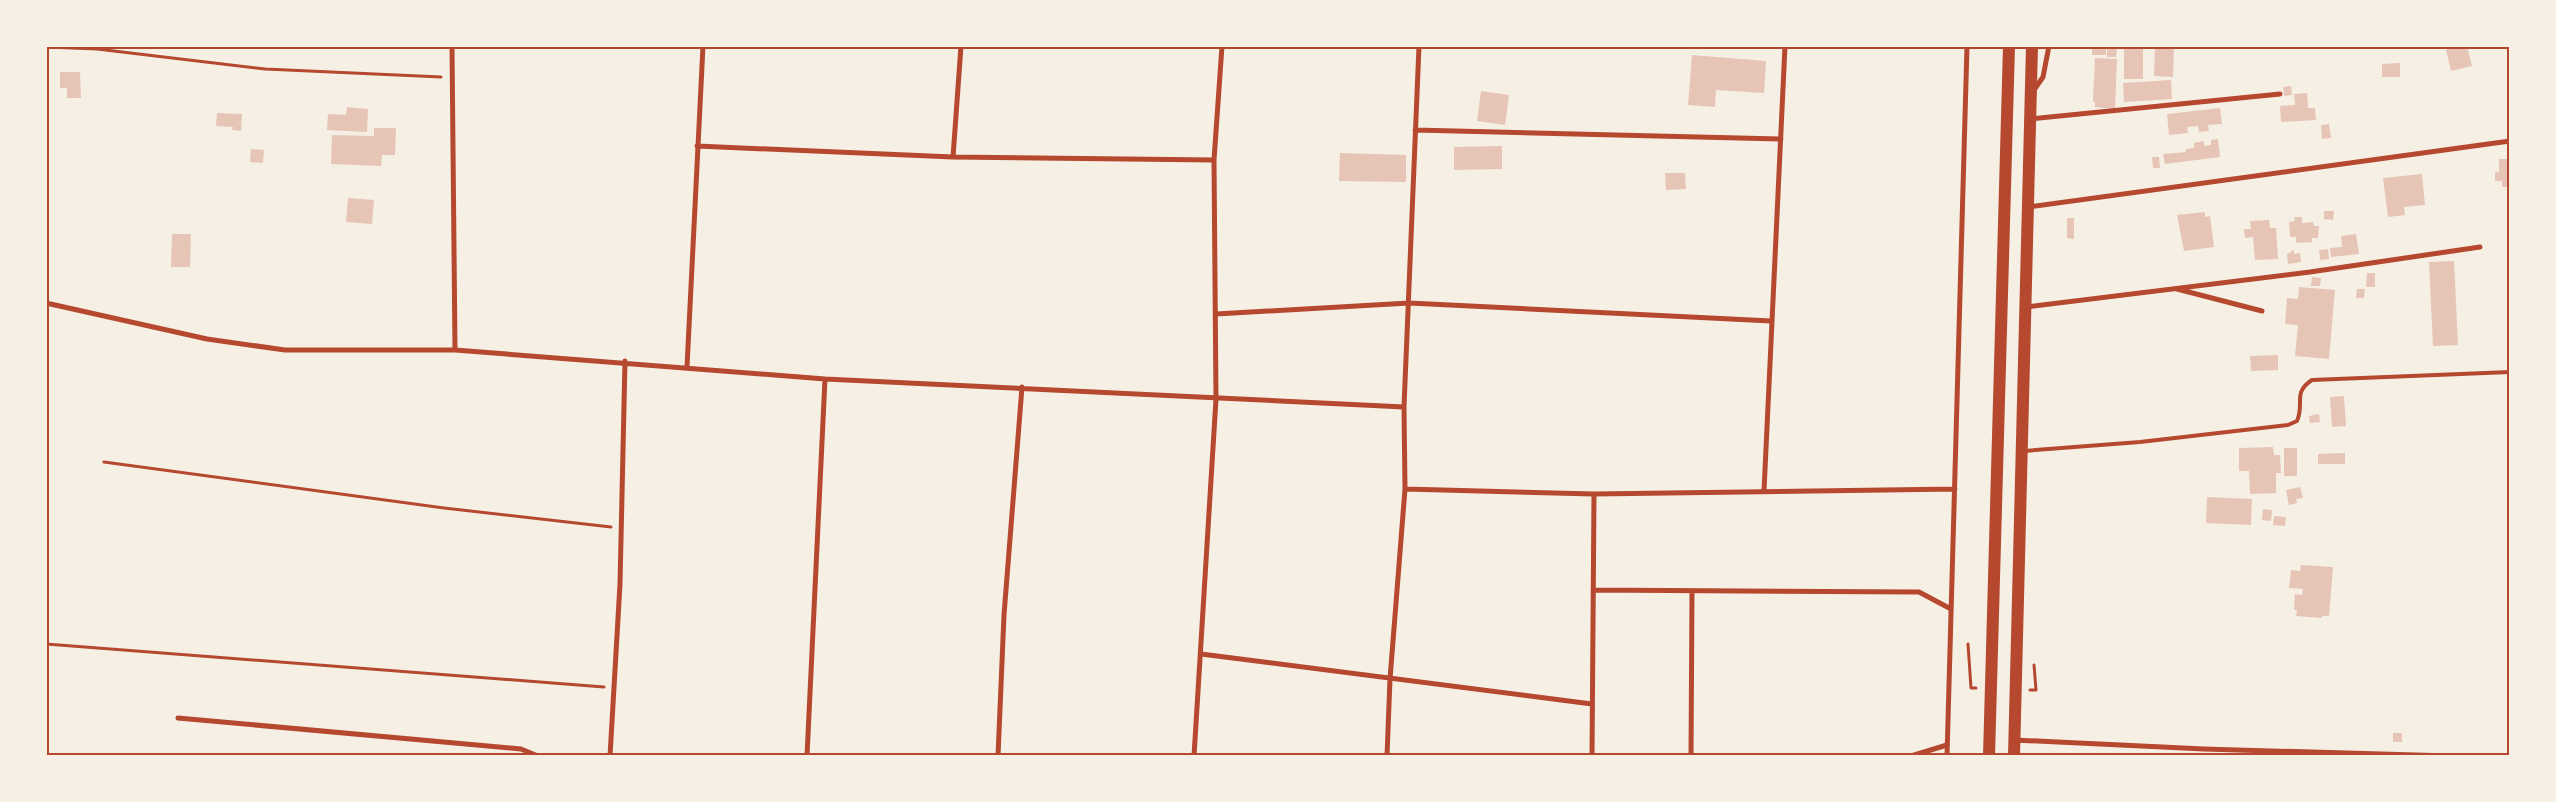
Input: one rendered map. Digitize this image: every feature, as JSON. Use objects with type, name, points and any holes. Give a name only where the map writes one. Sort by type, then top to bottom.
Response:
[{"type":"highway","points":[[1989,756],[2009,46]]},
{"type":"highway","points":[[2014,756],[2032,46]]},
{"type":"street","points":[[452,46],[455,350]]},
{"type":"street","points":[[687,368],[703,46]]},
{"type":"street","points":[[953,157],[961,46]]},
{"type":"street","points":[[1194,756],[1216,399],[1214,160],[1222,46]]},
{"type":"street","points":[[1387,756],[1390,679],[1406,489],[1404,407],[1419,46]]},
{"type":"street","points":[[1764,491],[1785,46]]},
{"type":"street","points":[[1947,756],[1967,46]]},
{"type":"street","points":[[2031,96],[2042,77],[2049,46]]},
{"type":"street","points":[[2030,119],[2280,94]]},
{"type":"street","points":[[1415,130],[1781,139]]},
{"type":"street","points":[[2028,207],[2510,141]]},
{"type":"street","points":[[697,146],[953,157],[1214,160]]},
{"type":"street","points":[[2025,307],[2310,272],[2480,247]]},
{"type":"street","points":[[2172,288],[2262,311]]},
{"type":"street","points":[[46,303],[207,339],[284,350],[455,350],[825,379],[1022,387],[1216,399],[1404,407]]},
{"type":"street","points":[[1216,314],[1409,303],[1772,321]]},
{"type":"street","points":[[610,756],[621,528],[625,362]]},
{"type":"street","points":[[807,756],[825,379]]},
{"type":"street","points":[[998,756],[1004,615],[1022,387]]},
{"type":"street","points":[[1406,489],[1594,494],[1954,489]]},
{"type":"street","points":[[1592,756],[1594,494]]},
{"type":"street","points":[[1593,590],[1919,592],[1951,609]]},
{"type":"street","points":[[1691,756],[1692,591]]},
{"type":"street","points":[[1201,654],[1592,704]]},
{"type":"street","points":[[178,718],[521,750],[538,756]]},
{"type":"street","points":[[2014,740],[2204,749],[2451,756]]},
{"type":"street","points":[[1911,756],[1947,745]]},
{"type":"lane","points":[[2021,451],[2140,442],[2288,425],[2298,421],[2301,412],[2299,396],[2304,386],[2312,380],[2510,372]]},
{"type":"lane","points":[[2204,749],[2204,756]]},
{"type":"path","points":[[46,48],[97,49],[266,69],[452,78]]},
{"type":"path","points":[[104,462],[444,508],[621,528]]},
{"type":"path","points":[[46,644],[614,688]]},
{"type":"path","points":[[1968,644],[1971,688]]},
{"type":"path","points":[[2033,656],[2036,690]]},
{"type":"building","points":[[2092,46],[2106,46],[2106,55],[2092,55]]},
{"type":"building","points":[[2124,46],[2143,46],[2143,79],[2124,79]]},
{"type":"building","points":[[2155,46],[2174,46],[2173,77],[2154,76]]},
{"type":"building","points":[[2450,46],[2467,46],[2472,66],[2451,71],[2446,50],[2451,48]]},
{"type":"building","points":[[2107,49],[2117,49],[2116,57],[2107,57]]},
{"type":"building","points":[[1692,55],[1766,61],[1764,93],[1716,90],[1715,107],[1688,105]]},
{"type":"building","points":[[2095,58],[2117,59],[2115,109],[2095,107],[2095,102],[2093,102]]},
{"type":"building","points":[[2400,63],[2400,77],[2382,77],[2382,64]]},
{"type":"building","points":[[60,72],[80,72],[81,98],[67,98],[67,88],[60,88]]},
{"type":"building","points":[[2171,80],[2172,99],[2124,102],[2123,83]]},
{"type":"building","points":[[2291,86],[2292,95],[2284,96],[2283,87]]},
{"type":"building","points":[[1481,91],[1509,95],[1505,125],[1477,121]]},
{"type":"building","points":[[2307,93],[2308,108],[2315,108],[2316,120],[2281,122],[2280,106],[2295,105],[2294,94]]},
{"type":"building","points":[[347,107],[368,109],[367,132],[327,130],[328,114],[346,115]]},
{"type":"building","points":[[2220,108],[2222,124],[2208,125],[2209,131],[2199,132],[2198,126],[2187,127],[2188,133],[2169,135],[2167,114]]},
{"type":"building","points":[[217,113],[242,114],[241,131],[232,130],[233,127],[216,126]]},
{"type":"building","points":[[2329,124],[2331,138],[2322,139],[2321,125]]},
{"type":"building","points":[[374,128],[396,128],[395,155],[382,155],[381,166],[331,164],[332,135],[374,136]]},
{"type":"building","points":[[2218,139],[2220,157],[2165,164],[2163,154],[2186,152],[2186,149],[2194,148],[2194,143],[2204,141],[2204,146],[2211,145],[2211,140]]},
{"type":"building","points":[[1502,146],[1502,169],[1454,170],[1454,147]]},
{"type":"building","points":[[251,149],[264,150],[263,163],[250,162]]},
{"type":"building","points":[[1340,153],[1406,155],[1406,182],[1339,181]]},
{"type":"building","points":[[2152,157],[2159,157],[2160,168],[2153,168]]},
{"type":"building","points":[[2499,159],[2510,159],[2510,187],[2502,187],[2502,181],[2495,181],[2495,172],[2499,172]]},
{"type":"building","points":[[1665,173],[1685,173],[1686,189],[1666,190]]},
{"type":"building","points":[[2422,174],[2425,205],[2404,207],[2405,215],[2388,217],[2383,178]]},
{"type":"building","points":[[348,198],[374,200],[372,224],[346,222]]},
{"type":"building","points":[[2324,211],[2334,211],[2333,220],[2324,219]]},
{"type":"building","points":[[2205,212],[2205,217],[2210,216],[2214,247],[2184,251],[2177,215]]},
{"type":"building","points":[[2294,217],[2302,217],[2302,223],[2313,222],[2314,226],[2319,226],[2318,238],[2312,238],[2312,242],[2296,243],[2296,237],[2290,237],[2289,222],[2295,221]]},
{"type":"building","points":[[2067,218],[2074,218],[2074,239],[2067,238]]},
{"type":"building","points":[[2269,220],[2270,228],[2276,228],[2278,259],[2255,260],[2253,237],[2245,238],[2244,229],[2251,229],[2250,221]]},
{"type":"building","points":[[172,234],[191,234],[190,267],[171,267]]},
{"type":"building","points":[[2356,234],[2359,254],[2331,257],[2330,248],[2342,247],[2341,236]]},
{"type":"building","points":[[2328,249],[2329,259],[2320,260],[2319,250]]},
{"type":"building","points":[[2294,250],[2294,254],[2300,253],[2301,262],[2288,264],[2287,254]]},
{"type":"building","points":[[2454,261],[2458,345],[2433,346],[2429,262]]},
{"type":"building","points":[[2367,273],[2375,273],[2375,287],[2366,287]]},
{"type":"building","points":[[2312,277],[2321,278],[2320,286],[2311,286]]},
{"type":"building","points":[[2299,287],[2335,290],[2329,359],[2295,356],[2298,325],[2285,324],[2287,298],[2298,299]]},
{"type":"building","points":[[2357,289],[2365,289],[2364,298],[2356,298]]},
{"type":"building","points":[[2278,355],[2278,370],[2251,371],[2250,356]]},
{"type":"building","points":[[2344,396],[2346,426],[2332,427],[2330,397]]},
{"type":"building","points":[[2319,414],[2320,422],[2310,423],[2309,416]]},
{"type":"building","points":[[2273,447],[2274,455],[2280,455],[2281,473],[2276,473],[2276,493],[2250,494],[2249,471],[2239,471],[2239,448]]},
{"type":"building","points":[[2284,448],[2297,448],[2297,476],[2284,476]]},
{"type":"building","points":[[2345,453],[2345,464],[2318,464],[2318,454]]},
{"type":"building","points":[[2300,487],[2303,498],[2296,499],[2297,503],[2289,505],[2286,490]]},
{"type":"building","points":[[2207,497],[2252,499],[2251,525],[2206,523]]},
{"type":"building","points":[[2263,509],[2272,510],[2271,521],[2262,520]]},
{"type":"building","points":[[2274,516],[2286,517],[2285,526],[2273,525]]},
{"type":"building","points":[[2301,565],[2333,567],[2329,616],[2322,616],[2322,618],[2296,616],[2297,610],[2294,610],[2295,594],[2302,595],[2303,589],[2289,588],[2291,570],[2300,571]]},
{"type":"building","points":[[2393,733],[2402,733],[2402,742],[2393,742]]}]
